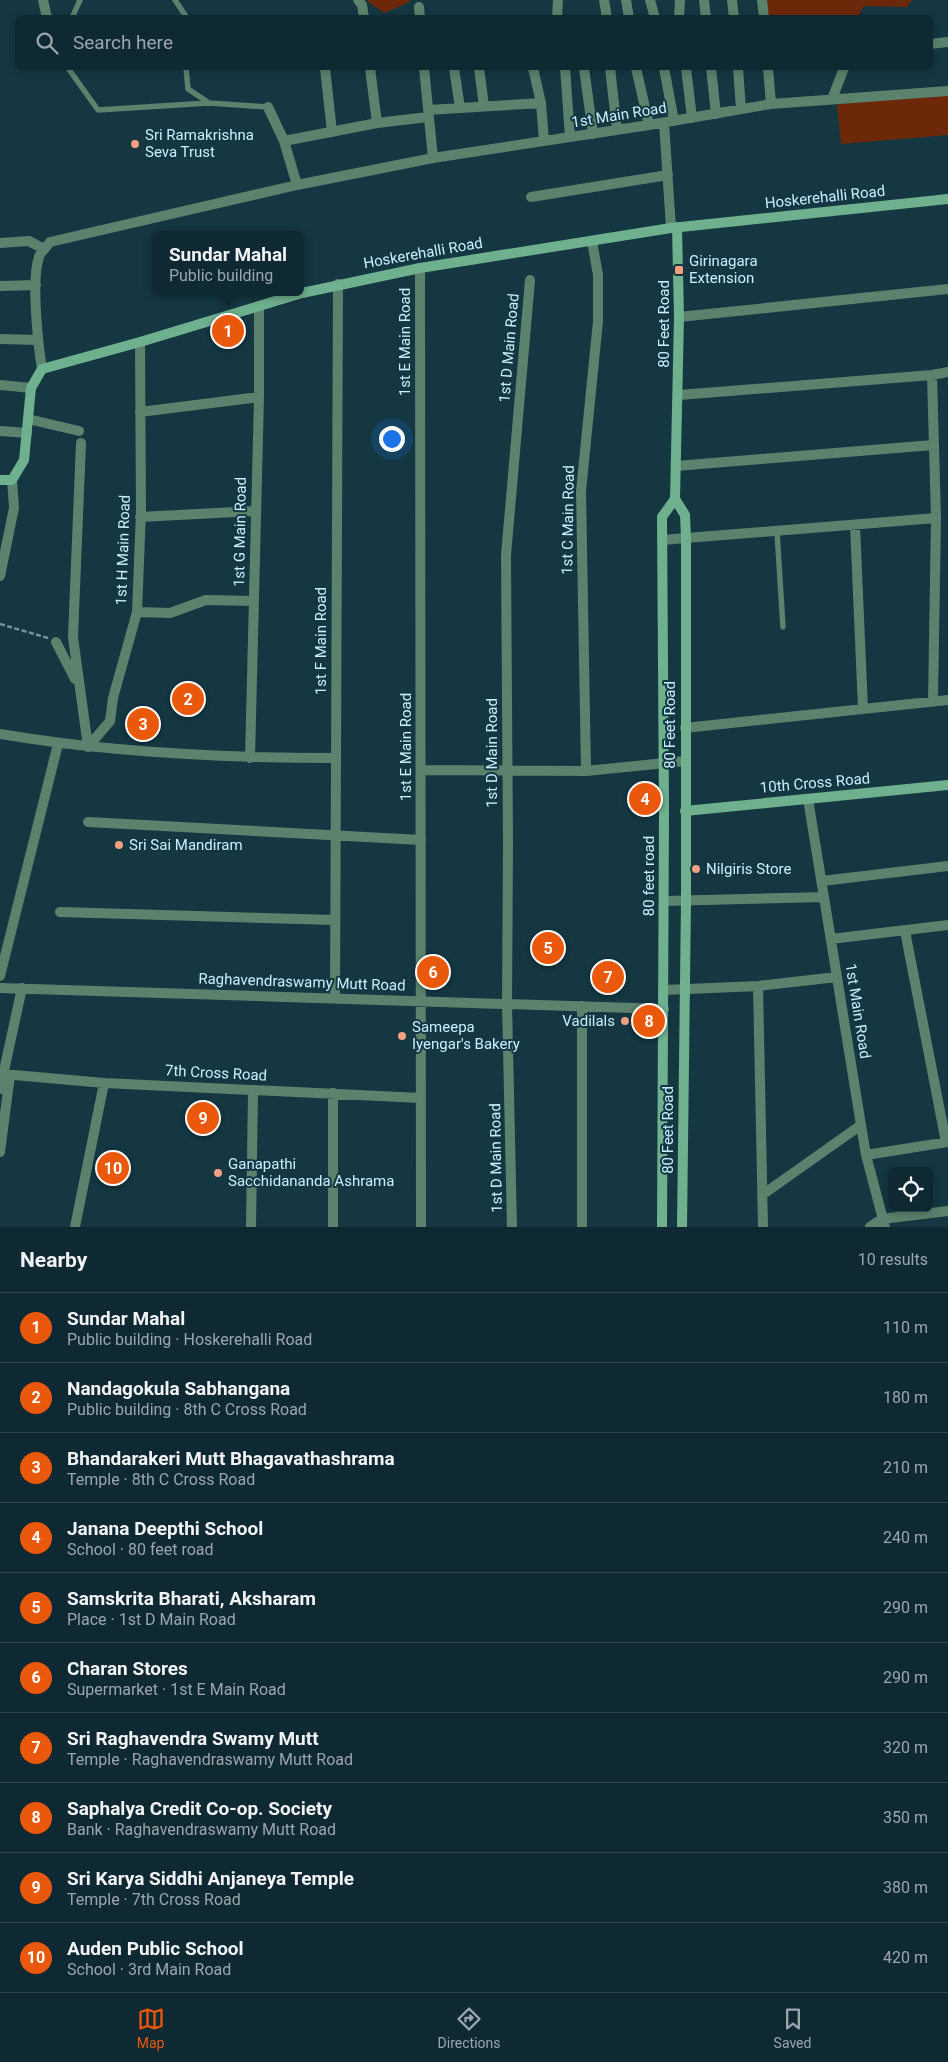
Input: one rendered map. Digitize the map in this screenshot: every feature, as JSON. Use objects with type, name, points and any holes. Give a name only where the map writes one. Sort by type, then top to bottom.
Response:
[{"type":"street","points":[[44,0],[47,15]]},
{"type":"street","points":[[358,0],[362,5],[364,15]]},
{"type":"street","points":[[557,15],[558,0]]},
{"type":"street","points":[[604,0],[606,15]]},
{"type":"street","points":[[626,0],[628,15]]},
{"type":"street","points":[[650,0],[654,15]]},
{"type":"street","points":[[680,0],[680,15]]},
{"type":"street","points":[[704,0],[706,15]]},
{"type":"street","points":[[732,0],[734,15]]},
{"type":"street","points":[[762,0],[764,15]]},
{"type":"street","points":[[933,44],[948,42]]},
{"type":"street","points":[[324,70],[332,132]]},
{"type":"street","points":[[370,70],[377,123]]},
{"type":"street","points":[[424,70],[433,158]]},
{"type":"street","points":[[454,70],[460,108]]},
{"type":"street","points":[[479,70],[484,106]]},
{"type":"street","points":[[533,70],[541,103],[544,141]]},
{"type":"street","points":[[565,70],[570,137]]},
{"type":"street","points":[[584,70],[593,134]]},
{"type":"street","points":[[610,70],[617,130]]},
{"type":"street","points":[[636,70],[649,125]]},
{"type":"street","points":[[664,70],[669,122],[668,175],[674,227]]},
{"type":"street","points":[[686,70],[692,118]]},
{"type":"street","points":[[711,70],[716,114]]},
{"type":"street","points":[[738,70],[741,109]]},
{"type":"street","points":[[768,70],[772,104]]},
{"type":"street","points":[[832,99],[843,70]]},
{"type":"street","name":"1st Main Road","points":[[44,249],[50,242],[297,185],[433,158],[669,122],[772,104],[948,90]]},
{"type":"street","points":[[284,141],[460,108],[541,103]]},
{"type":"street","points":[[268,107],[284,141],[297,185]]},
{"type":"street","points":[[531,198],[668,175]]},
{"type":"street","name":"Hoskerehalli Road","points":[[304,292],[420,268],[674,227],[948,199]]},
{"type":"street","name":"80 Feet Road","points":[[674,227],[679,317],[675,499],[685,515],[686,538],[686,900],[682,1227]]},
{"type":"street","points":[[0,243],[29,241],[44,249],[39,256],[36,286],[38,340],[42,369],[31,388],[24,460],[12,480],[14,508],[0,572]]},
{"type":"street","name":"1st C Main Road","points":[[586,771],[581,491],[598,311],[598,275],[592,241]]},
{"type":"street","name":"1st E Main Road","points":[[420,268],[421,1227]]},
{"type":"street","name":"1st D Main Road","points":[[512,1227],[507,1004],[506,554],[530,280]]},
{"type":"street","name":"1st F Main Road","points":[[335,998],[338,284]]},
{"type":"street","points":[[0,286],[36,286]]},
{"type":"street","points":[[679,317],[948,289]]},
{"type":"street","name":"Hoskerehalli Road","points":[[42,369],[140,342],[292,296]]},
{"type":"street","name":"1st G Main Road","points":[[250,758],[259,397],[259,306]]},
{"type":"street","points":[[0,339],[38,340]]},
{"type":"street","name":"1st H Main Road","points":[[88,747],[110,721],[113,698],[137,612],[140,518],[140,342]]},
{"type":"street","points":[[678,395],[932,375],[948,372]]},
{"type":"street","points":[[932,375],[936,518],[932,701]]},
{"type":"street","points":[[0,386],[31,388]]},
{"type":"street","points":[[140,412],[259,397]]},
{"type":"street","points":[[28,419],[79,431]]},
{"type":"street","points":[[0,431],[27,432]]},
{"type":"street","points":[[81,443],[73,636],[88,747]]},
{"type":"street","points":[[676,466],[933,445]]},
{"type":"street","points":[[0,480],[12,480]]},
{"type":"street","name":"80 feet road","points":[[662,1227],[664,901],[662,517],[675,499]]},
{"type":"street","points":[[140,518],[255,511]]},
{"type":"street","points":[[662,540],[936,518]]},
{"type":"street","points":[[855,525],[863,709]]},
{"type":"street","points":[[137,612],[170,613],[206,600],[254,601]]},
{"type":"street","points":[[56,642],[79,687]]},
{"type":"street","points":[[685,728],[948,700]]},
{"type":"street","points":[[0,734],[88,747],[250,758],[336,758]]},
{"type":"street","points":[[0,976],[58,744]]},
{"type":"street","points":[[421,770],[586,771],[685,761]]},
{"type":"street","name":"10th Cross Road","points":[[685,811],[948,785]]},
{"type":"street","name":"1st Main Road","points":[[808,799],[866,1156],[883,1223]]},
{"type":"street","points":[[88,822],[421,840]]},
{"type":"street","points":[[822,881],[948,866]]},
{"type":"street","points":[[664,901],[824,897]]},
{"type":"street","points":[[60,912],[335,920]]},
{"type":"street","points":[[831,939],[948,925]]},
{"type":"street","points":[[866,1156],[947,1142],[905,931]]},
{"type":"street","points":[[664,990],[758,986],[837,977]]},
{"type":"street","points":[[758,986],[763,1227]]},
{"type":"street","name":"Raghavendraswamy Mutt Road","points":[[0,988],[664,1009]]},
{"type":"street","points":[[0,1152],[7,1075],[22,988]]},
{"type":"street","points":[[582,1006],[582,1227]]},
{"type":"street","points":[[0,1089],[7,1075]]},
{"type":"street","name":"7th Cross Road","points":[[7,1075],[104,1082],[421,1098]]},
{"type":"street","points":[[75,1227],[104,1082]]},
{"type":"street","points":[[250,1227],[253,1090]]},
{"type":"street","points":[[333,1093],[333,1227]]},
{"type":"street","points":[[762,1195],[861,1125]]},
{"type":"street","points":[[870,1227],[948,1211]]},
{"type":"lane","points":[[73,15],[80,0]]},
{"type":"lane","points":[[175,0],[185,15]]},
{"type":"lane","points":[[69,70],[98,110],[209,103],[268,107]]},
{"type":"lane","points":[[186,70],[188,89],[209,103]]},
{"type":"lane","points":[[776,532],[782,627]]},
{"type":"path","points":[[0,624],[56,642]]},
{"type":"shaded area","points":[[366,0],[410,0],[408,3],[384,13]]},
{"type":"shaded area","points":[[765,0],[912,0],[907,7],[864,6],[859,15],[765,15]]},
{"type":"shaded area","points":[[948,95],[948,135],[841,144],[837,104]]},
{"type":"place","name":"Sri Ramakrishna Seva Trust","points":[[135,144]]},
{"type":"place","name":"Girinagara Extension","points":[[679,270]]},
{"type":"place","name":"Sundar Mahal","points":[[228,331]]},
{"type":"place","name":"Nandagokula Sabhangana","points":[[188,699]]},
{"type":"place","name":"Bhandarakeri Mutt Bhagavathashrama","points":[[143,724]]},
{"type":"place","name":"Janana Deepthi School","points":[[645,799]]},
{"type":"place","name":"Sri Sai Mandiram","points":[[119,845]]},
{"type":"place","name":"Nilgiris Store","points":[[696,869]]},
{"type":"place","name":"Samskrita Bharati, Aksharam","points":[[548,948]]},
{"type":"place","name":"Charan Stores","points":[[433,972]]},
{"type":"place","name":"Sri Raghavendra Swamy Mutt","points":[[608,977]]},
{"type":"place","name":"Vadilals","points":[[625,1021]]},
{"type":"place","name":"Saphalya Credit Co-op. Society","points":[[649,1021]]},
{"type":"place","name":"Sameepa Iyengar's Bakery","points":[[402,1036]]},
{"type":"place","name":"Sri Karya Siddhi Anjaneya Temple","points":[[203,1118]]},
{"type":"place","name":"Auden Public School","points":[[113,1168]]},
{"type":"place","name":"Ganapathi Sacchidananda Ashrama","points":[[218,1173]]}]
